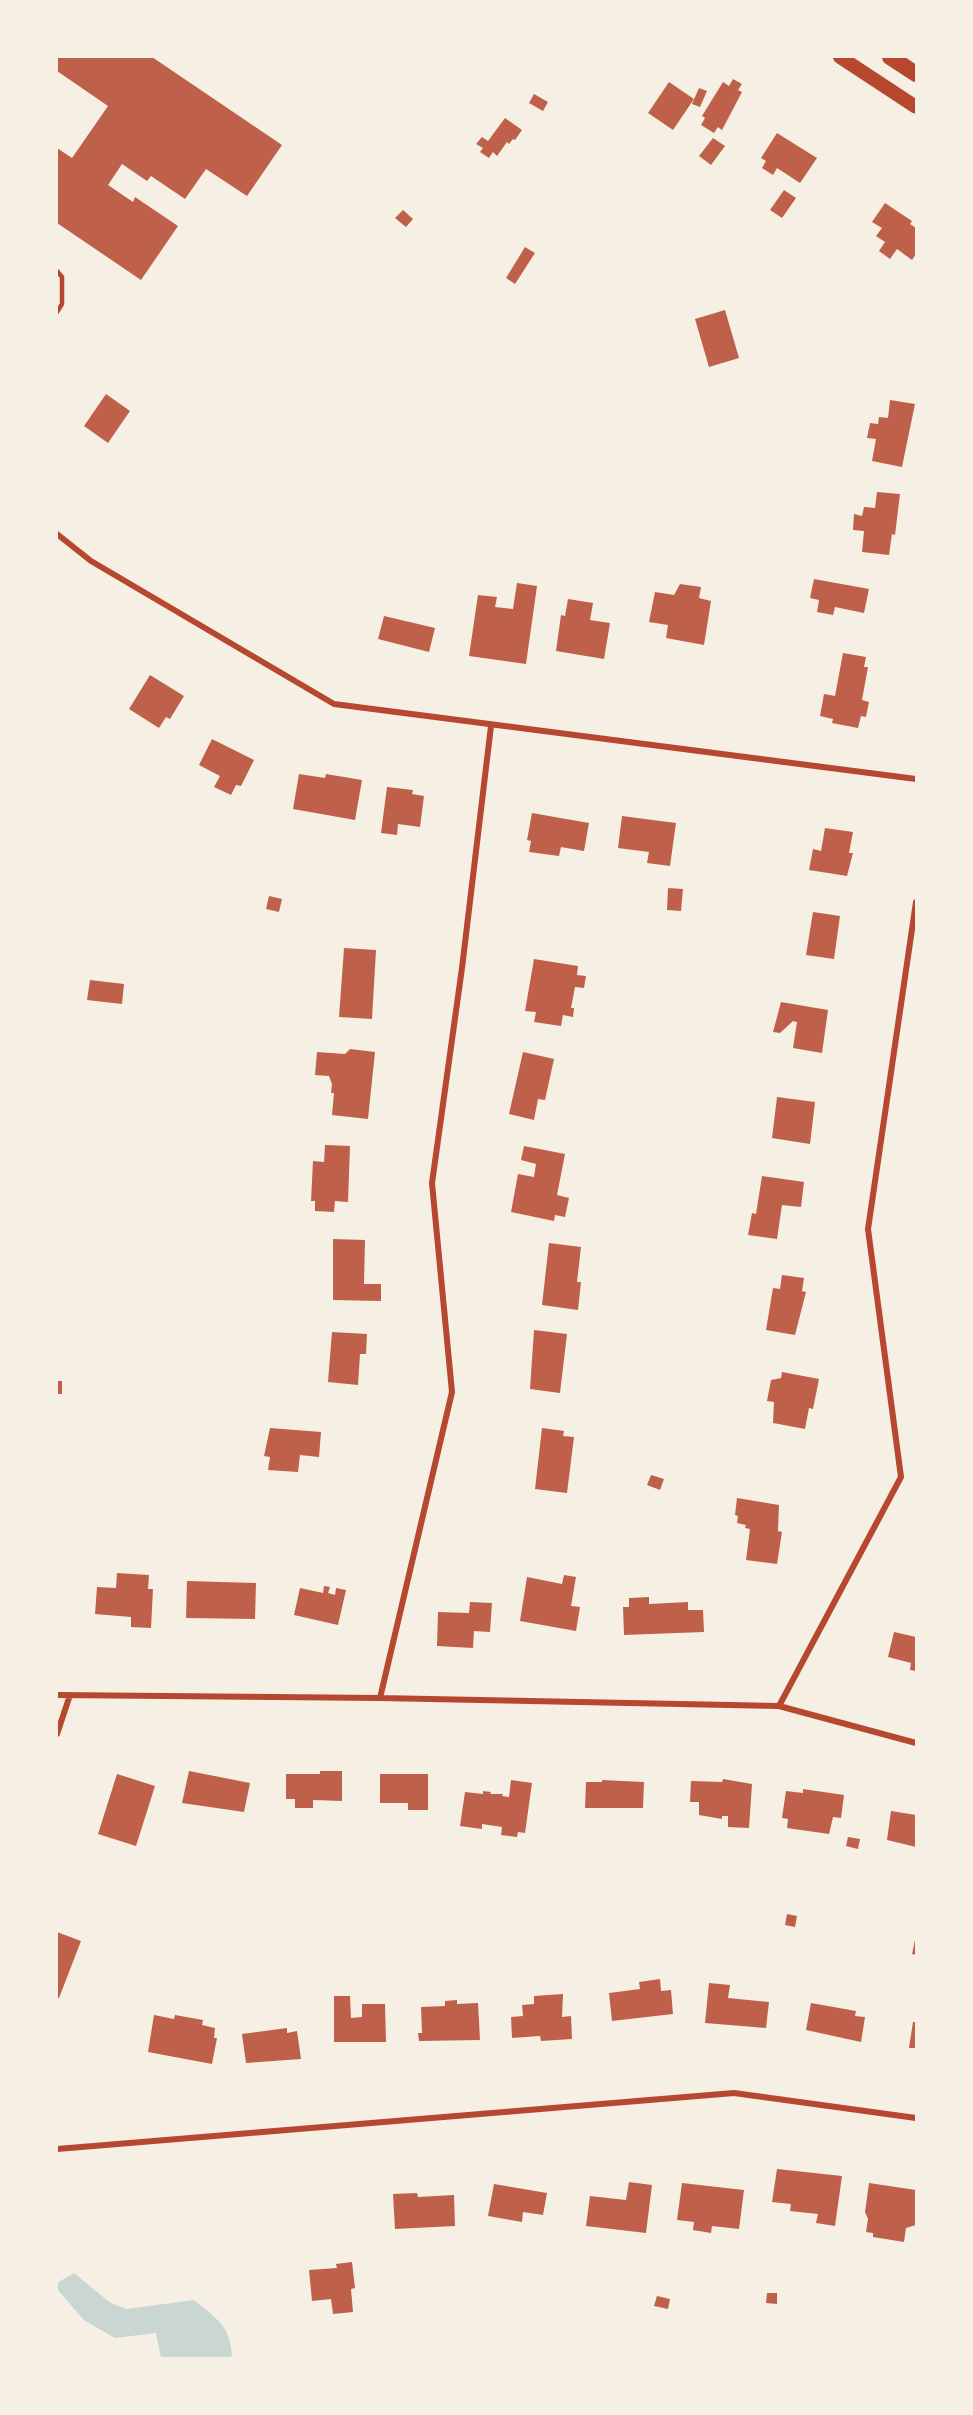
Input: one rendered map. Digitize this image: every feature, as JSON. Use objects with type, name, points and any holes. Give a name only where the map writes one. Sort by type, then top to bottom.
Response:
[{"type":"highway","points":[[890,57],[916,74]]},
{"type":"main road","points":[[840,57],[916,107]]},
{"type":"street","points":[[57,534],[91,561],[334,704],[916,779]]},
{"type":"street","points":[[380,1698],[452,1392],[432,1183],[462,968],[491,726]]},
{"type":"street","points":[[779,1706],[901,1477],[868,1229],[916,902]]},
{"type":"street","points":[[57,1695],[380,1698],[779,1706],[916,1743]]},
{"type":"street","points":[[57,1734],[70,1695]]},
{"type":"street","points":[[57,2149],[734,2093],[916,2118]]},
{"type":"lane","points":[[57,271],[62,277],[62,304],[57,312]]},
{"type":"shaded area","points":[[74,2273],[119,2310],[194,2300],[216,2318],[226,2331],[232,2358],[161,2358],[156,2333],[115,2338],[84,2320],[57,2289],[57,2283]]},
{"type":"building","points":[[57,57],[152,57],[282,145],[247,196],[206,169],[185,199],[151,176],[147,181],[122,164],[108,185],[133,202],[135,197],[178,226],[141,280],[57,223],[57,148],[72,158],[108,106],[57,71]]},
{"type":"building","points":[[733,79],[742,84],[738,90],[742,92],[722,130],[718,127],[714,133],[701,125],[705,118],[702,116],[723,82],[729,86]]},
{"type":"building","points":[[669,82],[694,99],[673,130],[648,113]]},
{"type":"building","points":[[699,88],[707,91],[700,107],[692,104]]},
{"type":"building","points":[[534,94],[548,102],[543,111],[529,103]]},
{"type":"building","points":[[505,118],[522,130],[515,140],[513,139],[509,144],[507,142],[497,156],[493,152],[489,158],[480,152],[483,148],[476,144],[482,137],[488,141]]},
{"type":"building","points":[[777,133],[817,158],[800,183],[777,168],[773,175],[762,168],[766,161],[761,158]]},
{"type":"building","points":[[713,138],[725,146],[711,165],[699,156]]},
{"type":"building","points":[[784,190],[796,198],[782,218],[770,210]]},
{"type":"building","points":[[885,203],[912,221],[910,224],[916,228],[916,254],[912,260],[897,249],[890,259],[879,251],[885,242],[876,236],[882,228],[872,222]]},
{"type":"building","points":[[403,210],[413,219],[406,227],[395,218]]},
{"type":"building","points":[[525,247],[535,253],[515,284],[506,278]]},
{"type":"building","points":[[725,310],[739,358],[709,367],[695,319]]},
{"type":"building","points":[[106,394],[130,411],[108,443],[84,426]]},
{"type":"building","points":[[890,400],[915,404],[902,467],[872,461],[876,439],[867,438],[870,423],[878,424],[879,417],[888,418]]},
{"type":"building","points":[[877,492],[900,494],[895,535],[892,534],[889,555],[862,552],[864,531],[853,530],[854,514],[862,516],[864,507],[875,508]]},
{"type":"building","points":[[814,579],[869,589],[864,613],[835,607],[833,615],[817,612],[819,600],[810,598]]},
{"type":"building","points":[[517,583],[537,586],[526,664],[469,656],[478,595],[497,597],[495,607],[513,609]]},
{"type":"building","points":[[680,584],[701,587],[699,598],[711,601],[704,645],[666,638],[668,625],[649,622],[655,592],[674,595]]},
{"type":"building","points":[[568,599],[593,603],[590,620],[610,623],[604,659],[556,651],[561,615],[565,616]]},
{"type":"building","points":[[384,616],[435,628],[429,652],[378,639]]},
{"type":"building","points":[[843,653],[866,657],[864,667],[868,667],[862,700],[869,702],[866,717],[861,716],[858,728],[832,723],[833,719],[820,716],[824,694],[835,696]]},
{"type":"building","points":[[150,675],[184,696],[170,719],[166,717],[159,728],[129,709]]},
{"type":"building","points":[[212,739],[254,760],[241,786],[236,785],[231,795],[214,787],[220,776],[199,765]]},
{"type":"building","points":[[299,774],[325,778],[326,774],[362,780],[355,820],[293,809]]},
{"type":"building","points":[[387,787],[413,790],[412,794],[424,796],[420,827],[398,824],[397,835],[381,833]]},
{"type":"building","points":[[532,813],[589,823],[584,851],[561,847],[559,856],[529,852],[531,841],[527,840]]},
{"type":"building","points":[[622,816],[676,823],[670,866],[647,863],[649,852],[618,848]]},
{"type":"building","points":[[825,828],[853,832],[849,853],[853,853],[847,876],[809,870],[813,849],[821,851]]},
{"type":"building","points":[[668,888],[683,889],[681,911],[667,910]]},
{"type":"building","points":[[269,896],[282,899],[279,912],[266,909]]},
{"type":"building","points":[[813,912],[840,916],[834,959],[806,955]]},
{"type":"building","points":[[344,948],[376,950],[372,1019],[339,1017]]},
{"type":"building","points":[[534,959],[578,966],[577,975],[586,976],[584,988],[575,987],[571,1008],[574,1008],[573,1017],[563,1015],[561,1026],[534,1022],[536,1012],[525,1011]]},
{"type":"building","points":[[90,980],[124,984],[122,1004],[87,1000]]},
{"type":"building","points":[[781,1002],[828,1010],[822,1053],[793,1048],[797,1022],[793,1021],[780,1033],[773,1032]]},
{"type":"building","points":[[350,1049],[375,1052],[368,1119],[332,1115],[334,1093],[331,1093],[332,1084],[329,1076],[315,1075],[317,1052],[345,1054]]},
{"type":"building","points":[[523,1052],[554,1059],[545,1100],[538,1099],[534,1120],[509,1114]]},
{"type":"building","points":[[777,1097],[815,1102],[810,1144],[772,1138]]},
{"type":"building","points":[[325,1145],[350,1146],[348,1202],[335,1201],[334,1212],[315,1211],[315,1201],[311,1201],[313,1161],[324,1162]]},
{"type":"building","points":[[524,1146],[565,1154],[557,1195],[569,1198],[565,1217],[555,1215],[554,1221],[511,1212],[518,1174],[534,1177],[536,1164],[521,1160]]},
{"type":"building","points":[[762,1176],[804,1182],[801,1207],[782,1205],[777,1239],[748,1235],[752,1213],[756,1214]]},
{"type":"building","points":[[333,1239],[365,1240],[364,1284],[381,1284],[381,1301],[333,1300]]},
{"type":"building","points":[[549,1243],[581,1247],[577,1282],[581,1282],[578,1310],[542,1305]]},
{"type":"building","points":[[782,1275],[804,1278],[802,1291],[806,1292],[795,1335],[766,1330],[773,1288],[780,1289]]},
{"type":"building","points":[[534,1330],[567,1334],[560,1393],[530,1389]]},
{"type":"building","points":[[332,1332],[367,1334],[366,1354],[360,1354],[358,1385],[328,1382]]},
{"type":"building","points":[[782,1372],[819,1379],[813,1409],[809,1408],[805,1429],[773,1423],[774,1402],[767,1401],[771,1380],[781,1378]]},
{"type":"building","points":[[57,1381],[62,1381],[62,1394],[57,1394]]},
{"type":"building","points":[[270,1428],[321,1432],[319,1457],[300,1455],[298,1472],[268,1470],[270,1457],[264,1456]]},
{"type":"building","points":[[542,1428],[564,1431],[563,1436],[574,1437],[567,1493],[535,1489]]},
{"type":"building","points":[[651,1475],[664,1479],[660,1490],[647,1485]]},
{"type":"building","points":[[737,1498],[779,1505],[778,1531],[782,1532],[777,1564],[746,1560],[750,1529],[745,1528],[746,1525],[737,1523],[738,1516],[735,1515]]},
{"type":"building","points":[[117,1573],[149,1575],[148,1589],[153,1589],[151,1628],[131,1627],[131,1617],[95,1614],[97,1587],[116,1588]]},
{"type":"building","points":[[564,1575],[576,1577],[571,1606],[580,1607],[576,1631],[520,1621],[527,1577],[562,1584]]},
{"type":"building","points":[[187,1581],[256,1583],[255,1619],[186,1618]]},
{"type":"building","points":[[324,1586],[330,1587],[328,1593],[335,1595],[336,1588],[346,1590],[338,1625],[294,1615],[300,1588],[323,1593]]},
{"type":"building","points":[[649,1597],[649,1604],[688,1602],[688,1610],[703,1610],[704,1632],[624,1635],[623,1607],[629,1607],[629,1598]]},
{"type":"building","points":[[470,1602],[492,1603],[490,1632],[474,1631],[473,1648],[437,1646],[438,1612],[469,1613]]},
{"type":"building","points":[[894,1632],[916,1637],[916,1671],[910,1670],[911,1663],[888,1657]]},
{"type":"building","points":[[189,1771],[250,1783],[244,1812],[182,1803]]},
{"type":"building","points":[[320,1771],[342,1771],[342,1801],[313,1800],[313,1808],[295,1808],[295,1799],[286,1799],[286,1774],[320,1774]]},
{"type":"building","points":[[117,1774],[155,1786],[136,1846],[98,1834]]},
{"type":"building","points":[[380,1774],[428,1774],[428,1810],[408,1810],[408,1803],[380,1803]]},
{"type":"building","points":[[723,1779],[752,1784],[749,1828],[728,1827],[728,1816],[722,1816],[722,1819],[699,1815],[699,1802],[690,1802],[691,1781],[722,1782]]},
{"type":"building","points":[[511,1780],[532,1783],[525,1833],[518,1832],[517,1837],[501,1835],[502,1827],[482,1824],[482,1829],[460,1826],[465,1792],[483,1794],[483,1791],[509,1797]]},
{"type":"building","points":[[602,1780],[644,1782],[643,1808],[585,1808],[586,1782],[602,1782]]},
{"type":"building","points":[[803,1789],[844,1795],[841,1818],[833,1817],[829,1834],[787,1828],[788,1819],[782,1818],[786,1791],[803,1793]]},
{"type":"building","points":[[891,1811],[916,1815],[916,1847],[887,1840]]},
{"type":"building","points":[[848,1837],[860,1839],[858,1849],[846,1846]]},
{"type":"building","points":[[787,1914],[797,1916],[795,1927],[785,1925]]},
{"type":"building","points":[[57,1932],[81,1941],[59,1998],[57,1997]]},
{"type":"building","points":[[916,1940],[916,1955],[912,1954]]},
{"type":"building","points":[[660,1979],[661,1991],[671,1990],[673,2014],[612,2021],[609,1993],[640,1989],[639,1982]]},
{"type":"building","points":[[709,1983],[730,1985],[728,1998],[769,2002],[766,2028],[705,2023]]},
{"type":"building","points":[[563,1994],[562,2017],[571,2016],[572,2039],[541,2041],[540,2036],[512,2038],[511,2017],[523,2016],[522,2005],[534,2004],[534,1996]]},
{"type":"building","points":[[334,1996],[350,1996],[351,2018],[362,2017],[362,2004],[385,2004],[386,2042],[334,2042]]},
{"type":"building","points":[[457,2000],[457,2004],[478,2003],[480,2040],[419,2041],[418,2033],[422,2033],[421,2007],[445,2006],[445,2001]]},
{"type":"building","points":[[811,2003],[856,2011],[855,2016],[865,2017],[861,2042],[806,2030]]},
{"type":"building","points":[[154,2015],[174,2019],[175,2015],[203,2020],[202,2025],[215,2028],[214,2038],[217,2038],[212,2064],[148,2052]]},
{"type":"building","points":[[913,2022],[916,2022],[916,2048],[909,2048]]},
{"type":"building","points":[[287,2028],[287,2033],[297,2031],[301,2059],[246,2063],[242,2034]]},
{"type":"building","points":[[777,2169],[842,2176],[835,2226],[816,2223],[818,2214],[790,2211],[791,2204],[772,2202]]},
{"type":"building","points":[[629,2182],[652,2185],[646,2233],[586,2226],[590,2196],[626,2200]]},
{"type":"building","points":[[682,2183],[744,2190],[739,2229],[712,2226],[711,2233],[693,2230],[694,2222],[677,2220]]},
{"type":"building","points":[[869,2183],[916,2190],[916,2225],[906,2228],[904,2242],[873,2237],[873,2233],[866,2232],[868,2219],[865,2212]]},
{"type":"building","points":[[494,2184],[547,2193],[543,2215],[523,2212],[522,2222],[488,2216]]},
{"type":"building","points":[[417,2193],[418,2197],[454,2195],[455,2226],[395,2229],[393,2194]]},
{"type":"building","points":[[352,2262],[355,2288],[351,2289],[353,2312],[333,2314],[331,2299],[312,2301],[309,2270],[337,2268],[336,2264]]},
{"type":"building","points":[[767,2293],[777,2293],[777,2304],[766,2303]]},
{"type":"building","points":[[657,2296],[670,2299],[668,2309],[654,2306]]},
{"type":"waterway","points":[[108,2305],[129,2313]]}]
